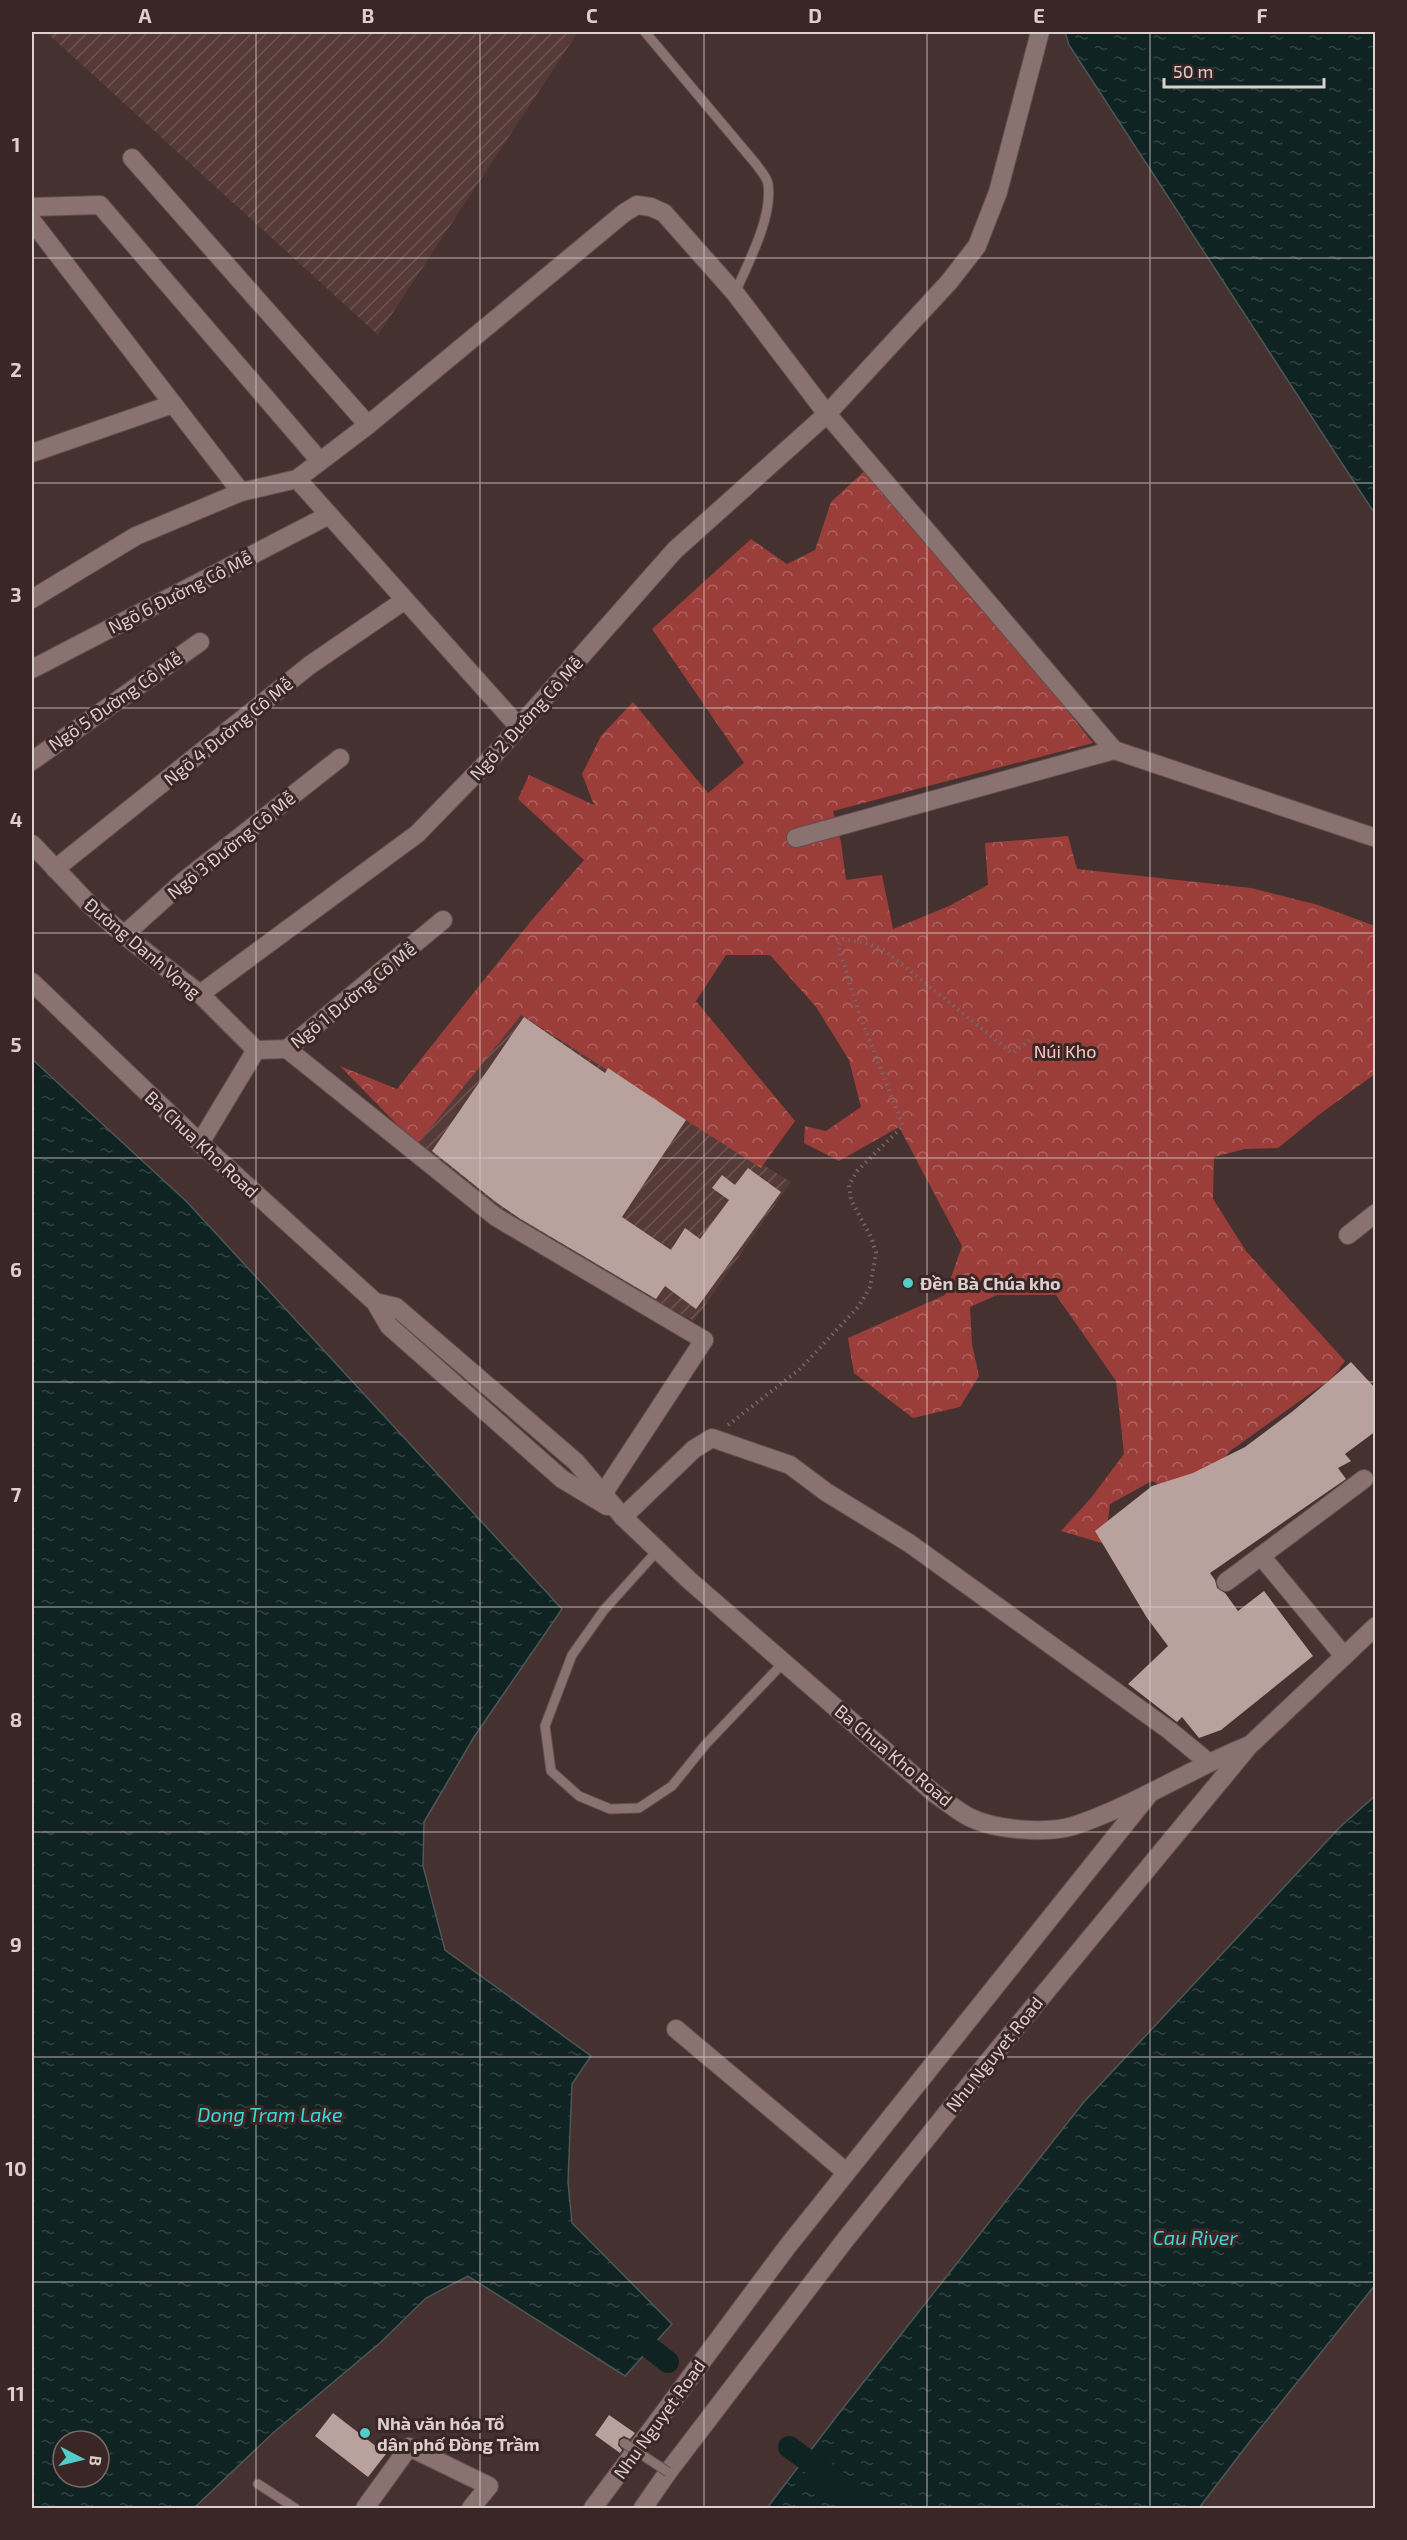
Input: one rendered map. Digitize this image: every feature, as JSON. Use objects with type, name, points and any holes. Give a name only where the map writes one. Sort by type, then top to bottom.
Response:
[{"type":"street","name":"Ngõ 2 Đường Cô Mễ","points":[[200,994],[417,834],[519,727],[675,550],[827,414],[949,282],[977,246],[998,192],[1040,32]]},
{"type":"street","points":[[132,158],[368,425]]},
{"type":"street","points":[[32,207],[100,204],[320,461]]},
{"type":"street","points":[[32,599],[136,536],[241,492],[297,479],[368,425],[624,213],[637,205],[651,207],[664,213],[735,293],[827,414],[1114,750],[1376,838]]},
{"type":"street","points":[[32,221],[241,492]]},
{"type":"street","points":[[32,453],[173,404]]},
{"type":"street","points":[[297,479],[519,727]]},
{"type":"street","name":"Ngõ 6 Đường Cô Mễ","points":[[32,669],[329,515]]},
{"type":"street","name":"Ngõ 4 Đường Cô Mễ","points":[[56,869],[310,665],[405,600]]},
{"type":"street","name":"Ngõ 5 Đường Cô Mễ","points":[[32,761],[200,642]]},
{"type":"street","points":[[796,838],[1114,750]]},
{"type":"street","name":"Ngõ 3 Đường Cô Mễ","points":[[124,935],[185,880],[340,758]]},
{"type":"street","name":"Đường Danh Vọng","points":[[32,844],[88,903],[124,935],[200,994],[255,1050]]},
{"type":"street","name":"Ngõ 1 Đường Cô Mễ","points":[[255,1050],[287,1049],[443,920]]},
{"type":"street","name":"Ba Chua Kho Road","points":[[32,982],[200,1143],[375,1302],[389,1326],[562,1479],[623,1516]]},
{"type":"street","points":[[287,1049],[495,1217],[704,1340],[603,1494]]},
{"type":"street","points":[[200,1143],[255,1050]]},
{"type":"street","points":[[1348,1235],[1376,1213]]},
{"type":"street","name":"Ba Chua Kho Road","points":[[375,1302],[396,1307],[576,1462],[623,1516],[658,1550],[935,1794],[970,1817],[1005,1827],[1038,1830],[1071,1826],[1150,1793],[1208,1762],[1249,1746]]},
{"type":"street","points":[[623,1516],[694,1449],[712,1438],[790,1465],[826,1492],[909,1543],[1169,1730],[1208,1762]]},
{"type":"street","points":[[1226,1582],[1364,1479]]},
{"type":"street","points":[[1261,1556],[1344,1656]]},
{"type":"street","name":"Nhu Nguyet Road","points":[[644,2508],[668,2472],[845,2240],[991,2058],[1249,1746],[1376,1626]]},
{"type":"street","name":"Nhu Nguyet Road","points":[[593,2508],[772,2266],[1150,1793]]},
{"type":"street","points":[[676,2029],[846,2172]]},
{"type":"street","points":[[365,2508],[409,2447],[489,2486],[471,2508]]},
{"type":"lane","points":[[645,32],[768,181],[769,201],[759,236],[735,293]]},
{"type":"lane","points":[[658,1550],[604,1610],[572,1654],[545,1726],[551,1771],[579,1796],[610,1809],[639,1808],[672,1786],[706,1744],[785,1661]]},
{"type":"lane","points":[[624,2443],[668,2472]]},
{"type":"lane","points":[[258,2484],[295,2508]]},
{"type":"path","points":[[729,1424],[800,1369],[859,1306],[870,1287],[874,1273],[876,1252],[871,1237],[851,1200],[849,1185],[857,1171],[903,1126],[859,1013],[838,945],[840,941],[843,939],[863,942],[884,950],[1012,1053],[1034,1037]]},
{"type":"shaded area","points":[[46,32],[578,32],[378,335]]},
{"type":"shaded area","points":[[521,1014],[791,1182],[694,1321],[511,1224],[417,1145]]},
{"type":"green space","name":"Núi Kho","points":[[872,464],[1093,743],[833,811],[841,842],[846,880],[882,875],[893,929],[949,906],[988,885],[985,843],[1068,836],[1077,869],[1251,888],[1318,905],[1375,926],[1375,1074],[1278,1148],[1245,1149],[1214,1157],[1213,1199],[1246,1251],[1345,1361],[1332,1378],[1230,1451],[1207,1481],[1178,1495],[1152,1481],[1110,1504],[1105,1544],[1061,1531],[1091,1498],[1124,1454],[1116,1381],[1056,1295],[997,1295],[970,1307],[972,1344],[979,1376],[960,1407],[913,1418],[854,1373],[848,1338],[945,1295],[962,1246],[899,1127],[839,1161],[804,1143],[805,1126],[826,1131],[861,1107],[849,1060],[816,1007],[770,955],[726,955],[696,1001],[795,1121],[761,1168],[521,1015],[417,1145],[340,1066],[397,1089],[531,921],[584,860],[518,799],[529,775],[594,805],[582,774],[601,736],[633,702],[708,793],[744,763],[652,629],[751,539],[787,564],[815,550],[831,502]]},
{"type":"water","points":[[1065,32],[1375,32],[1375,514],[1069,45]]},
{"type":"water","name":"Dong Tram Lake","points":[[32,1059],[187,1202],[562,1609],[474,1737],[424,1822],[423,1866],[445,1950],[591,2056],[572,2084],[568,2182],[572,2223],[672,2324],[625,2376],[468,2276],[426,2298],[381,2342],[274,2432],[194,2508],[32,2508]]},
{"type":"water","name":"Cau River","points":[[1375,1796],[1375,2285],[1199,2508],[767,2508],[1083,2103],[1340,1827]]},
{"type":"building","points":[[524,1017],[605,1073],[608,1068],[686,1120],[622,1217],[671,1250],[685,1228],[700,1239],[729,1200],[712,1188],[722,1175],[735,1185],[748,1168],[781,1192],[696,1309],[665,1286],[656,1299],[519,1218],[432,1151]]},
{"type":"building","points":[[1351,1362],[1376,1389],[1376,1431],[1345,1454],[1351,1461],[1338,1468],[1346,1479],[1210,1573],[1217,1588],[1225,1593],[1238,1611],[1264,1591],[1313,1656],[1221,1730],[1199,1738],[1182,1717],[1177,1722],[1128,1684],[1168,1646],[1147,1618],[1095,1531],[1152,1486],[1193,1473],[1245,1447],[1293,1411]]},
{"type":"building","points":[[333,2413],[386,2454],[368,2477],[315,2436]]},
{"type":"building","points":[[609,2415],[635,2433],[630,2439],[624,2436],[619,2439],[618,2445],[622,2450],[620,2453],[595,2435]]},
{"type":"waterway","points":[[650,2348],[668,2362]]},
{"type":"waterway","points":[[789,2447],[874,2508]]},
{"type":"place","name":"Đền Bà Chúa kho","points":[[908,1283]]},
{"type":"place","name":"Nhà văn hóa Tổ dân phố Đồng Trầm","points":[[365,2433]]}]
